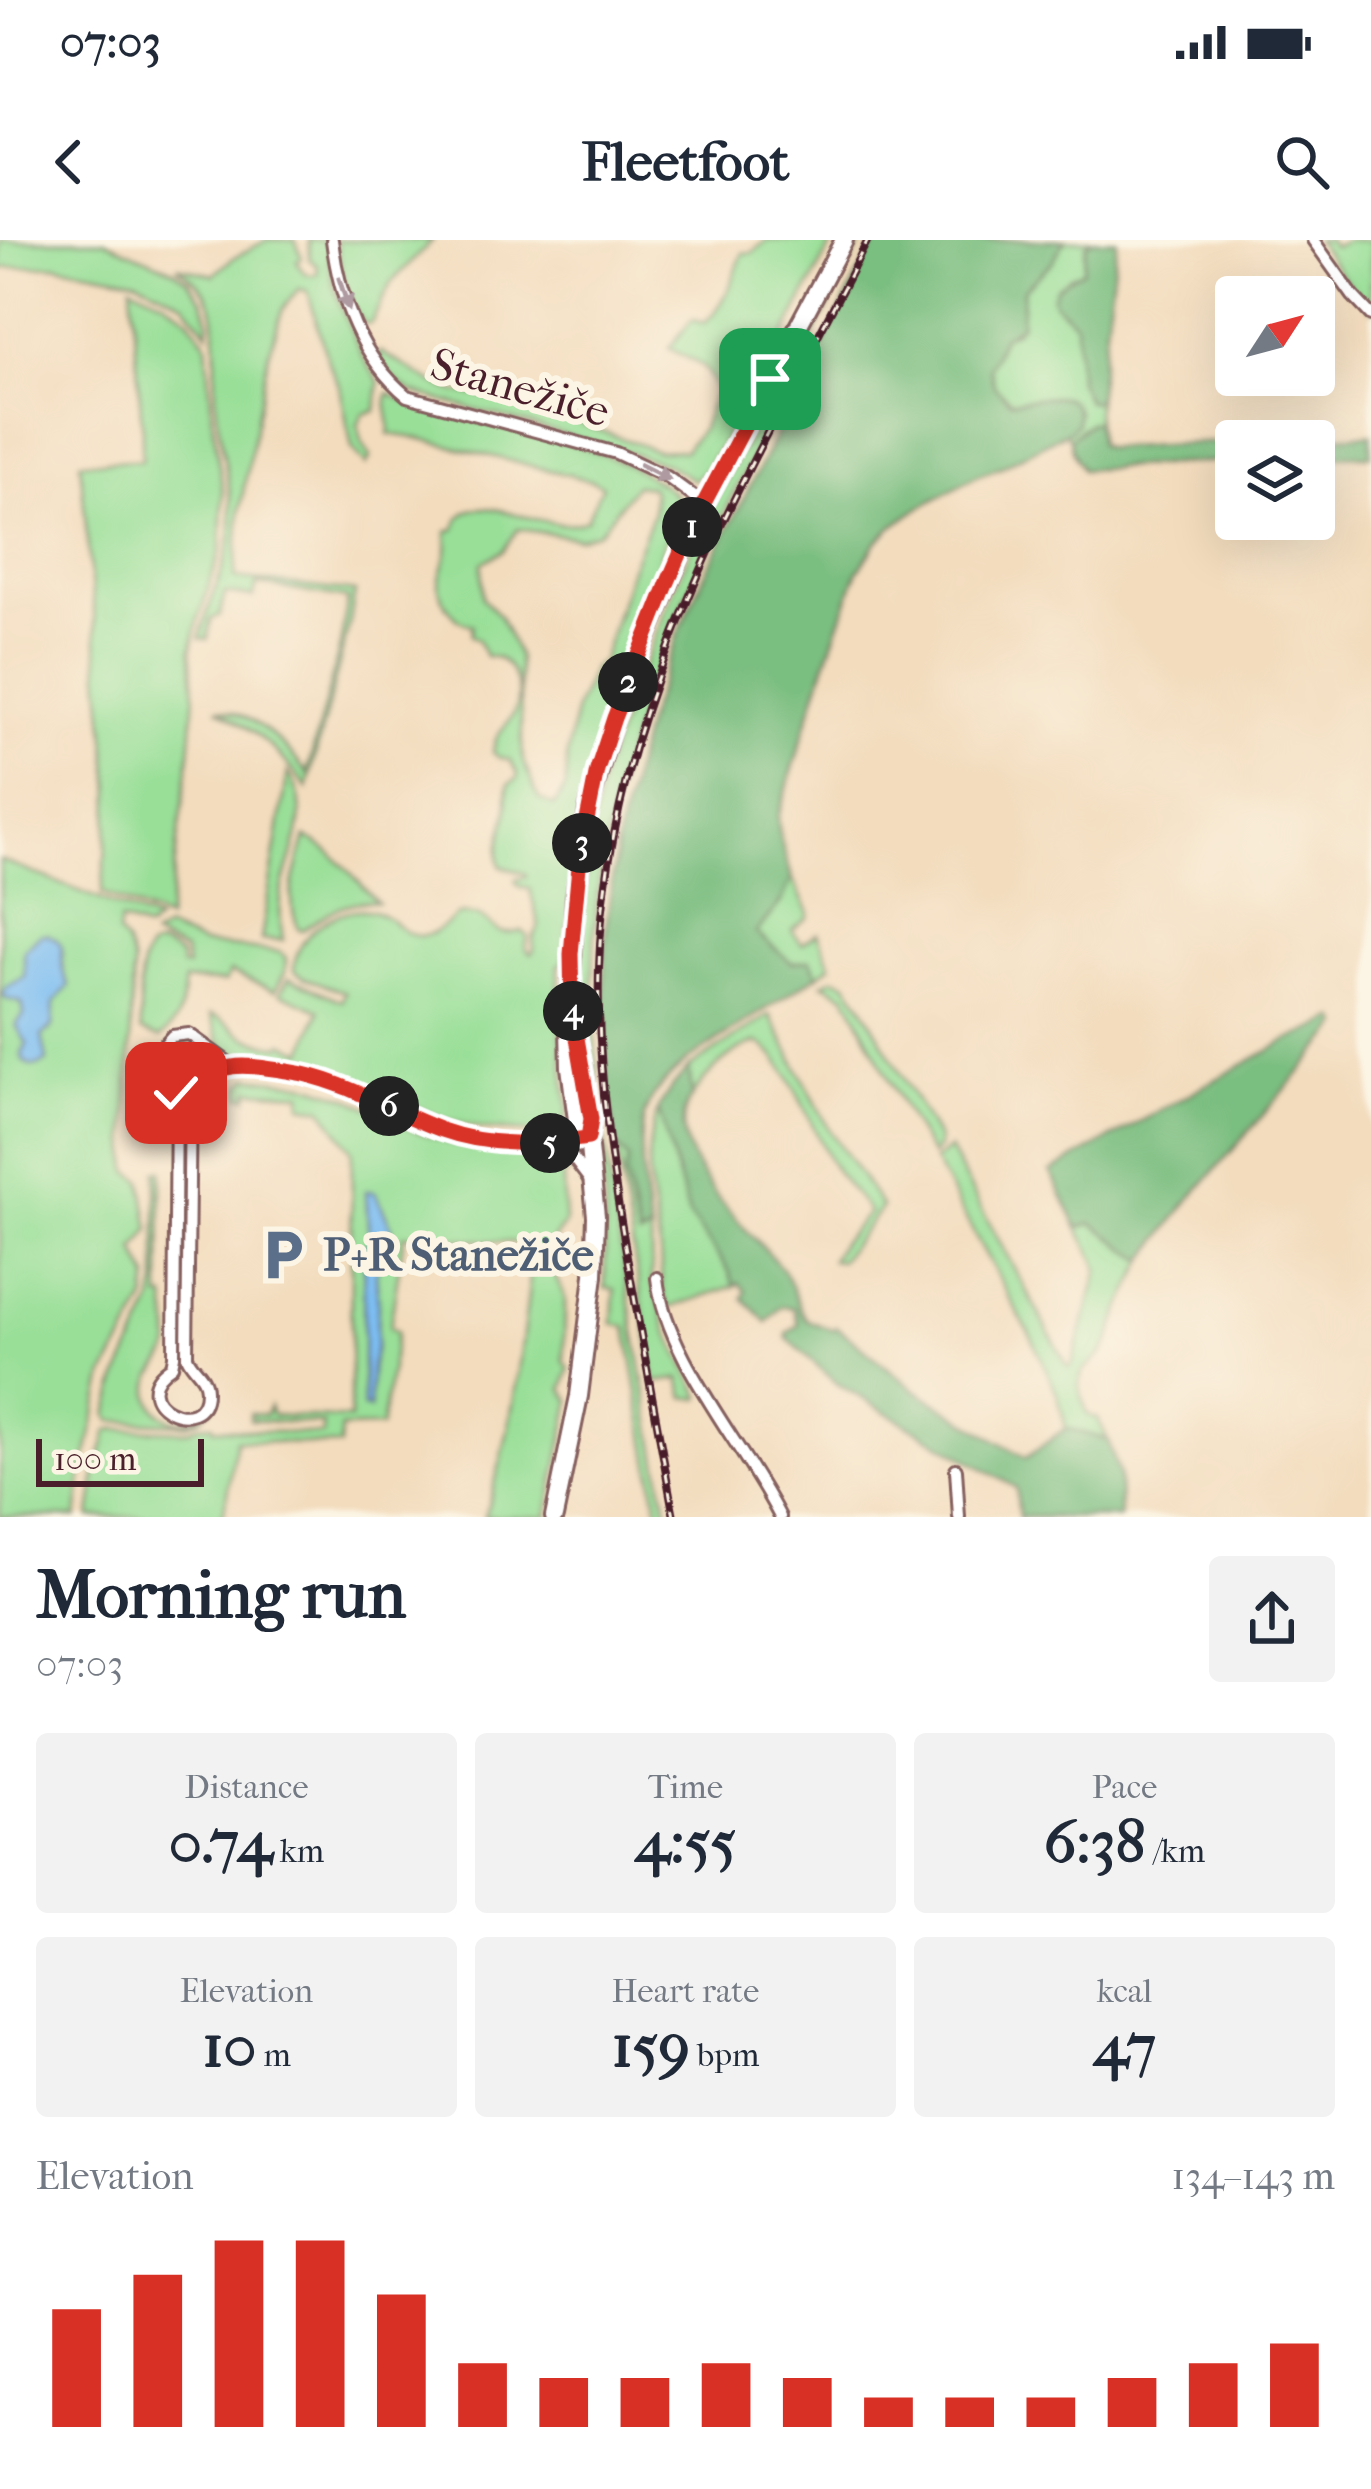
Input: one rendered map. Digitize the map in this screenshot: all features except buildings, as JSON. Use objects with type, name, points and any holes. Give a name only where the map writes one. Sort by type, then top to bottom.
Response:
[{"type":"main road","points":[[554,1517],[588,1336],[595,1255],[591,1119],[572,1009],[571,954],[575,897],[597,770],[640,649],[704,504],[844,240]]},
{"type":"street","name":"Stanežiče","points":[[332,240],[346,304],[365,345],[386,379],[407,396],[616,453],[667,477],[704,504]]},
{"type":"street","points":[[1313,240],[1371,314]]},
{"type":"street","points":[[172,1366],[176,1093],[158,1058],[166,1040],[190,1034],[233,1066]]},
{"type":"street","points":[[192,1367],[172,1366],[159,1378],[156,1394],[164,1409],[180,1416],[196,1410],[205,1398],[205,1384],[188,1356],[191,1088],[207,1065],[206,1049]]},
{"type":"street","points":[[171,1080],[183,1083],[233,1066],[292,1072],[375,1098],[447,1132],[487,1141],[547,1144],[588,1138]]},
{"type":"street","points":[[547,1144],[569,1154],[594,1187]]},
{"type":"street","points":[[657,1278],[662,1305],[696,1377],[781,1517]]},
{"type":"street","points":[[956,1469],[958,1517]]},
{"type":"green space","points":[[0,240],[103,240],[174,270],[203,301],[208,333],[184,303],[136,279],[57,265],[0,268]]},
{"type":"green space","points":[[267,240],[295,240],[302,258],[297,261],[313,275],[318,266],[310,260],[309,240],[326,240],[334,286],[347,322],[379,382],[376,411],[363,414],[358,425],[371,457],[366,465],[352,448],[340,387],[308,291],[299,289],[283,308],[268,356],[240,510],[235,578],[355,592],[307,788],[267,744],[217,709],[256,724],[307,773],[348,599],[257,584],[253,597],[225,593],[220,615],[211,619],[208,639],[200,638],[228,550],[230,494],[216,401],[212,309],[203,289],[177,266],[214,275]]},
{"type":"green space","points":[[336,240],[433,240],[391,283],[371,323],[365,324],[348,296]]},
{"type":"green space","points":[[767,240],[834,240],[762,378],[705,471],[694,480],[634,454],[414,393],[392,377],[378,354],[456,392],[563,417],[657,451],[685,450],[702,428],[716,391],[704,368],[669,348],[692,320],[704,323],[712,315],[743,253],[753,252]]},
{"type":"green space","points":[[852,240],[863,240],[751,460],[665,644],[628,749],[603,857],[594,953],[597,1072],[618,1230],[668,1517],[659,1517],[627,1327],[613,1324],[615,1290],[605,1288],[605,1201],[581,1022],[578,961],[587,850],[603,771],[699,531]]},
{"type":"green space","points":[[876,240],[1065,240],[1052,262],[1023,290],[1021,324],[1002,337],[989,367],[994,385],[1010,401],[1063,397],[1076,410],[1077,423],[921,507],[876,543],[857,573],[778,817],[792,878],[783,899],[756,933],[792,963],[810,960],[818,975],[688,1060],[652,1099],[642,1139],[651,1232],[639,1237],[625,1174],[628,1160],[616,1145],[606,1066],[606,926],[619,830],[645,725],[679,632]]},
{"type":"green space","points":[[1065,240],[1091,240],[1083,270],[1067,278],[1055,304],[1076,324],[1083,392],[1087,401],[1097,401],[1096,422],[1083,426],[1070,439],[1065,432],[1078,412],[1071,404],[1056,397],[1011,401],[994,385],[989,367],[1002,337],[1016,330],[1023,290],[1052,262]]},
{"type":"green space","points":[[1091,240],[1117,240],[1097,401],[1088,401],[1078,381],[1076,324],[1052,297],[1057,286],[1083,270]]},
{"type":"green space","points":[[1316,240],[1328,240],[1333,247],[1347,240],[1371,240],[1371,309],[1338,271]]},
{"type":"green space","points":[[131,285],[187,316],[207,344],[223,492],[221,550],[191,652],[195,693],[190,754],[167,920],[102,893],[111,790],[80,462],[142,460]]},
{"type":"green space","points":[[389,393],[428,409],[589,449],[655,480],[682,504],[664,544],[649,604],[583,797],[564,963],[559,965],[568,1111],[564,1123],[540,1133],[482,1129],[443,1119],[331,1071],[224,1053],[210,1015],[251,1039],[304,1051],[320,1010],[280,993],[289,978],[342,1001],[345,992],[305,978],[294,971],[294,965],[315,929],[349,911],[377,913],[418,936],[435,932],[459,914],[474,915],[500,932],[522,931],[528,936],[526,949],[531,954],[534,951],[539,926],[530,889],[515,880],[526,874],[501,866],[499,860],[508,788],[518,774],[510,760],[493,752],[516,708],[515,681],[501,660],[485,656],[471,636],[472,625],[449,609],[439,581],[447,532],[455,529],[463,515],[492,509],[571,524],[587,519],[602,486],[389,434]],"holes":[[[635,485],[651,487],[653,513],[602,662],[594,667],[576,708],[566,787],[554,806],[539,799],[523,761],[518,656],[500,617],[483,598],[482,563],[503,551],[518,529],[579,538],[599,532]]]},
{"type":"green space","points":[[1096,422],[1099,445],[1106,448],[1215,442],[1215,461],[1082,470],[1070,439]]},
{"type":"green space","points":[[1371,434],[1371,455],[1335,456],[1335,436]]},
{"type":"green space","points":[[288,772],[301,817],[281,898],[283,940],[261,940]]},
{"type":"green space","points":[[306,837],[335,857],[377,902],[346,905],[299,929],[292,894]]},
{"type":"green space","points":[[0,860],[156,921],[148,930],[120,921],[118,934],[133,964],[127,1141],[129,1171],[142,1180],[150,1230],[135,1250],[149,1278],[146,1300],[105,1375],[77,1517],[0,1517]]},
{"type":"green space","points":[[792,878],[809,913],[792,930],[802,944],[818,933],[831,965],[818,975],[810,961],[792,963],[756,933],[783,899]]},
{"type":"green space","points":[[166,929],[202,944],[280,952],[286,958],[285,972],[275,991],[230,972],[225,982],[184,981],[176,1019],[160,1038],[141,1031],[140,984],[146,955],[153,947],[164,947],[187,967],[184,952],[153,937]]},
{"type":"green space","points":[[833,978],[846,982],[860,1001],[938,1140],[932,1156],[852,1006],[845,995],[823,983]]},
{"type":"green space","points":[[770,1015],[831,1132],[882,1207],[840,1261],[831,1260],[869,1212],[833,1166],[790,1081],[769,1051],[758,1042],[739,1051],[692,1096],[689,1068]]},
{"type":"green space","points":[[1337,1019],[1341,1025],[1185,1205],[1145,1260],[1091,1223],[1078,1228],[1051,1172],[1287,1041]]},
{"type":"green space","points":[[689,1068],[692,1096],[683,1117],[685,1140],[695,1164],[782,1269],[807,1319],[833,1330],[837,1327],[914,1389],[1026,1458],[1066,1428],[1108,1440],[1119,1475],[1120,1517],[1019,1517],[1016,1488],[838,1384],[787,1338],[799,1325],[794,1308],[782,1306],[767,1322],[743,1298],[746,1291],[739,1283],[734,1286],[729,1271],[689,1215],[658,1109]]},
{"type":"green space","points":[[249,1077],[303,1083],[348,1097],[453,1144],[555,1156],[574,1170],[567,1170],[563,1177],[565,1224],[553,1240],[551,1258],[565,1298],[564,1361],[569,1369],[563,1390],[571,1400],[547,1517],[484,1517],[511,1416],[534,1244],[404,1235],[390,1327],[397,1332],[381,1427],[341,1428],[340,1446],[236,1440],[223,1517],[90,1517],[96,1473],[108,1431],[113,1429],[187,1431],[213,1424],[214,1428],[323,1435],[323,1424],[250,1420],[250,1414],[265,1415],[269,1407],[272,1415],[350,1419],[352,1150],[322,1108],[302,1105],[302,1093],[250,1090],[248,1097],[241,1096]],"holes":[[[366,1192],[388,1245],[376,1273],[376,1346],[369,1408],[363,1407],[364,1255],[369,1238]]]},
{"type":"green space","points":[[658,1109],[689,1215],[729,1271],[734,1286],[669,1308],[649,1176],[649,1145]]},
{"type":"green space","points":[[616,1145],[628,1160],[630,1199],[640,1237],[651,1232],[652,1283],[699,1399],[685,1397],[680,1379],[655,1382]]},
{"type":"green space","points":[[949,1149],[1068,1367],[1099,1271],[1078,1228],[1092,1223],[1145,1260],[1110,1341],[1082,1373],[1079,1385],[1087,1414],[1098,1419],[1108,1440],[1066,1428],[1058,1395],[1033,1340],[934,1161]]},
{"type":"green space","points":[[162,1170],[161,1298],[166,1298],[170,1340],[167,1356],[152,1379],[150,1396],[164,1416],[179,1421],[213,1407],[187,1424],[112,1421],[108,1415],[119,1377],[157,1285],[157,1171]]},
{"type":"water","points":[[47,934],[61,945],[69,986],[54,1003],[53,1027],[42,1036],[47,1061],[34,1066],[23,1060],[27,1044],[16,1025],[24,1015],[22,1003],[3,995],[6,987],[25,977],[24,951]]},
{"type":"water","points":[[366,1191],[375,1192],[392,1228],[376,1273],[376,1346],[369,1409],[363,1408],[364,1255],[369,1238]]},
{"type":"railway","points":[[674,1517],[608,1135],[599,1010],[608,870],[627,774],[656,681],[692,590],[868,240]]},
{"type":"place","name":"P+R Stanežiče","points":[[283,1255]]},
{"type":"route","points":[[176,1093],[171,1080],[190,1082],[233,1066],[292,1072],[350,1088],[425,1124],[472,1138],[537,1144],[588,1138],[591,1119],[572,1009],[571,954],[580,855],[597,770],[640,649],[695,520],[770,379]]}]
